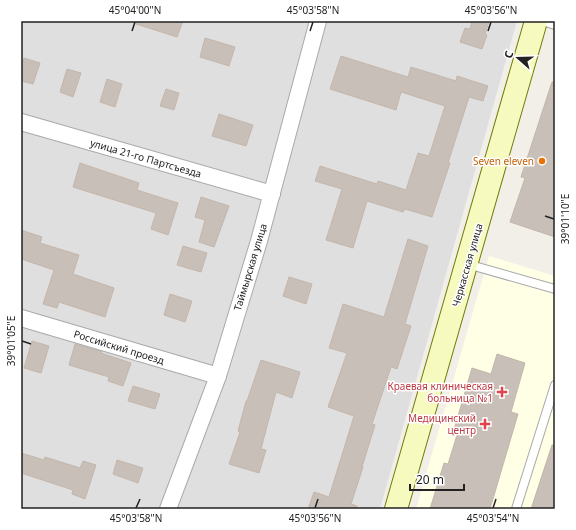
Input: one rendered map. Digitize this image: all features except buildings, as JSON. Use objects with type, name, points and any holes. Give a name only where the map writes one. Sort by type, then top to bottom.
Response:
[{"type":"street","name":"Таймырская улица","points":[[168,509],[218,376],[259,241],[318,21]]},
{"type":"street","name":"Черкасская улица","points":[[396,509],[536,21]]},
{"type":"street","name":"улица 21-го Партсъезда","points":[[21,122],[272,194]]},
{"type":"street","name":"Российский проезд","points":[[21,318],[218,376]]},
{"type":"lane","points":[[543,21],[555,25]]},
{"type":"lane","points":[[467,264],[555,289]]},
{"type":"lane","points":[[516,509],[555,385]]},
{"type":"shaded area","points":[[21,21],[517,21],[380,509],[21,509]]},
{"type":"shaded area","name":"Краевая клиническая больница №1","points":[[489,256],[555,276],[555,509],[416,509]]},
{"type":"place","name":"Seven eleven","points":[[542,161]]},
{"type":"place","name":"Краевая клиническая больница №1","points":[[502,392]]},
{"type":"place","name":"Медицинский центр","points":[[485,424]]}]
